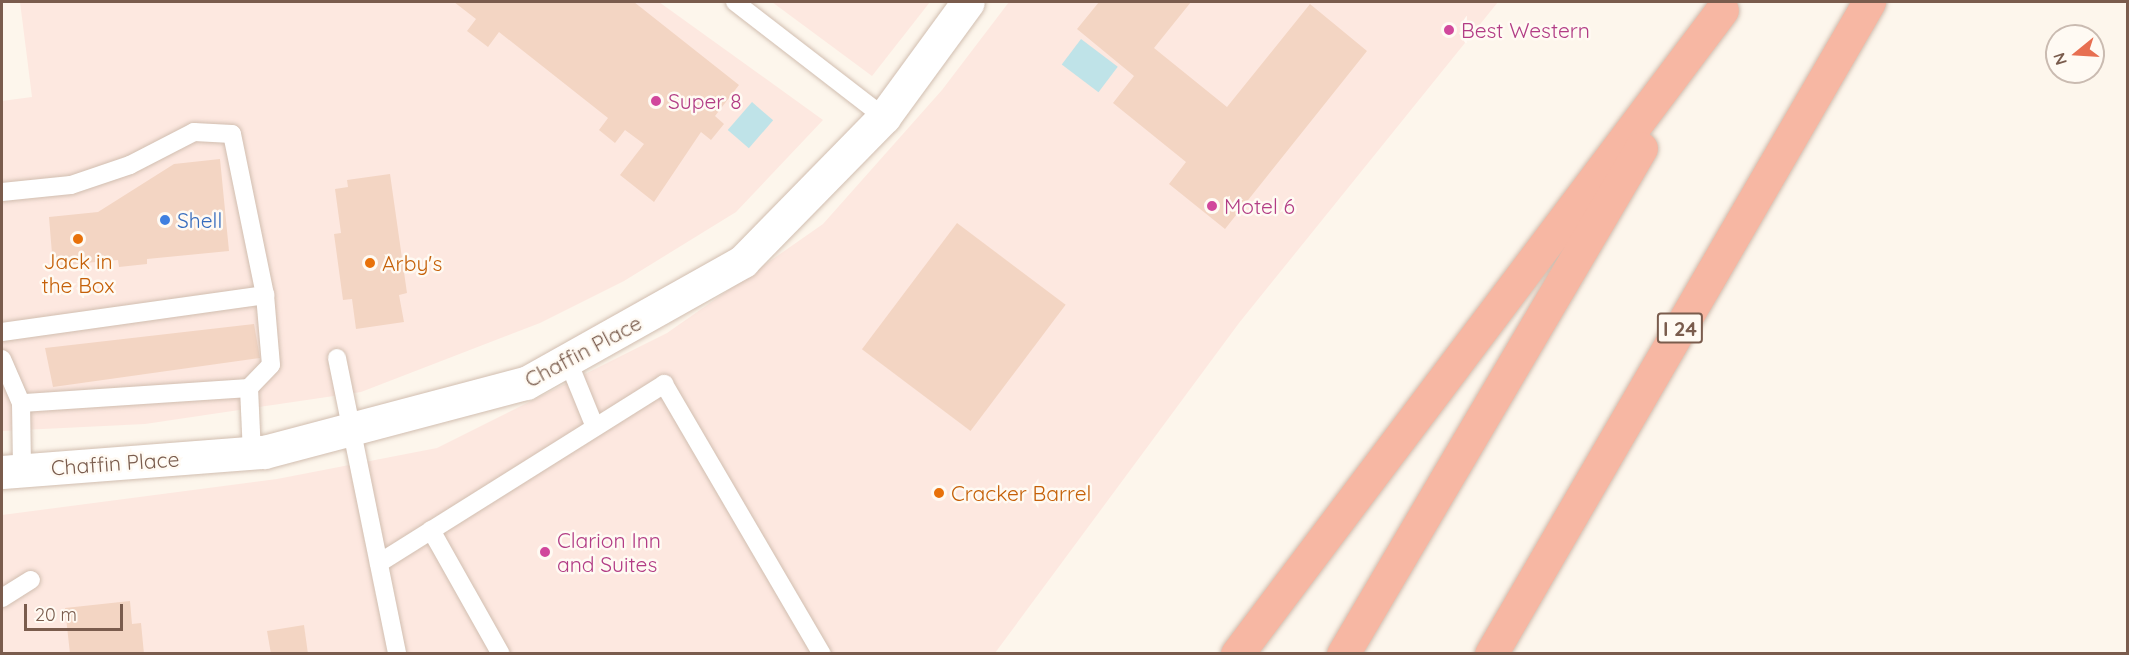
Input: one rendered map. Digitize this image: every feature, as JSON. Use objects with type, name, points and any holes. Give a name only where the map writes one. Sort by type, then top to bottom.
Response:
[{"type":"highway","name":"I 24","points":[[1491,654],[1869,2]]},
{"type":"highway","points":[[1237,654],[1724,6]]},
{"type":"highway","points":[[1343,654],[1724,6]]},
{"type":"street","name":"Chaffin Place","points":[[12,471],[252,453],[526,383],[743,261],[884,117],[968,2]]},
{"type":"lane","points":[[735,2],[884,117]]},
{"type":"lane","points":[[2,192],[71,185],[130,165],[194,132],[232,134],[265,295],[271,365],[249,388],[21,403]]},
{"type":"lane","points":[[2,332],[265,295]]},
{"type":"lane","points":[[337,358],[397,654]]},
{"type":"lane","points":[[2,360],[21,403],[12,471]]},
{"type":"lane","points":[[568,361],[595,427]]},
{"type":"lane","points":[[379,563],[664,384],[822,654]]},
{"type":"lane","points":[[249,388],[252,453]]},
{"type":"lane","points":[[431,530],[501,654]]},
{"type":"lane","points":[[2,598],[31,580]]},
{"type":"shaded area","points":[[20,2],[659,2],[823,120],[736,212],[624,281],[540,323],[361,392],[145,424],[2,431],[2,101],[32,97]]},
{"type":"shaded area","points":[[772,2],[930,2],[872,76]]},
{"type":"shaded area","points":[[1009,2],[1498,2],[1239,323],[995,653],[2,653],[2,515],[277,479],[437,448],[667,333],[823,224],[942,90]]},
{"type":"water","points":[[1081,39],[1118,67],[1098,92],[1062,65]]},
{"type":"water","points":[[752,102],[773,120],[749,148],[728,130]]},
{"type":"building","name":"Super 8","points":[[454,2],[634,2],[739,85],[715,116],[724,124],[711,140],[701,132],[654,202],[620,175],[644,144],[625,130],[615,143],[599,130],[608,118],[499,32],[488,47],[467,31],[476,19]]},
{"type":"building","points":[[1099,2],[1191,2],[1154,48],[1227,107],[1310,4],[1367,51],[1225,229],[1169,184],[1186,162],[1113,103],[1134,76],[1077,29]]},
{"type":"building","points":[[220,159],[229,251],[147,259],[147,264],[119,267],[118,260],[53,266],[49,217],[98,212],[174,164]]},
{"type":"building","name":"Arby's","points":[[390,174],[407,293],[399,295],[404,322],[356,329],[352,299],[343,300],[334,234],[341,233],[335,189],[348,187],[347,180]]},
{"type":"building","points":[[957,223],[1066,305],[971,431],[862,349]]},
{"type":"building","points":[[254,324],[260,358],[53,387],[45,348]]},
{"type":"building","points":[[130,601],[132,624],[141,623],[144,654],[70,654],[65,608]]},
{"type":"building","points":[[304,625],[308,654],[271,654],[267,631]]},
{"type":"place","name":"Best Western","points":[[1449,30]]},
{"type":"place","name":"Super 8","points":[[656,101]]},
{"type":"place","name":"Motel 6","points":[[1212,206]]},
{"type":"place","name":"Shell","points":[[165,220]]},
{"type":"place","name":"Jack in the Box","points":[[78,239]]},
{"type":"place","name":"Arby's","points":[[370,263]]},
{"type":"place","name":"Cracker Barrel","points":[[939,493]]},
{"type":"place","name":"Clarion Inn and Suites","points":[[545,552]]}]
